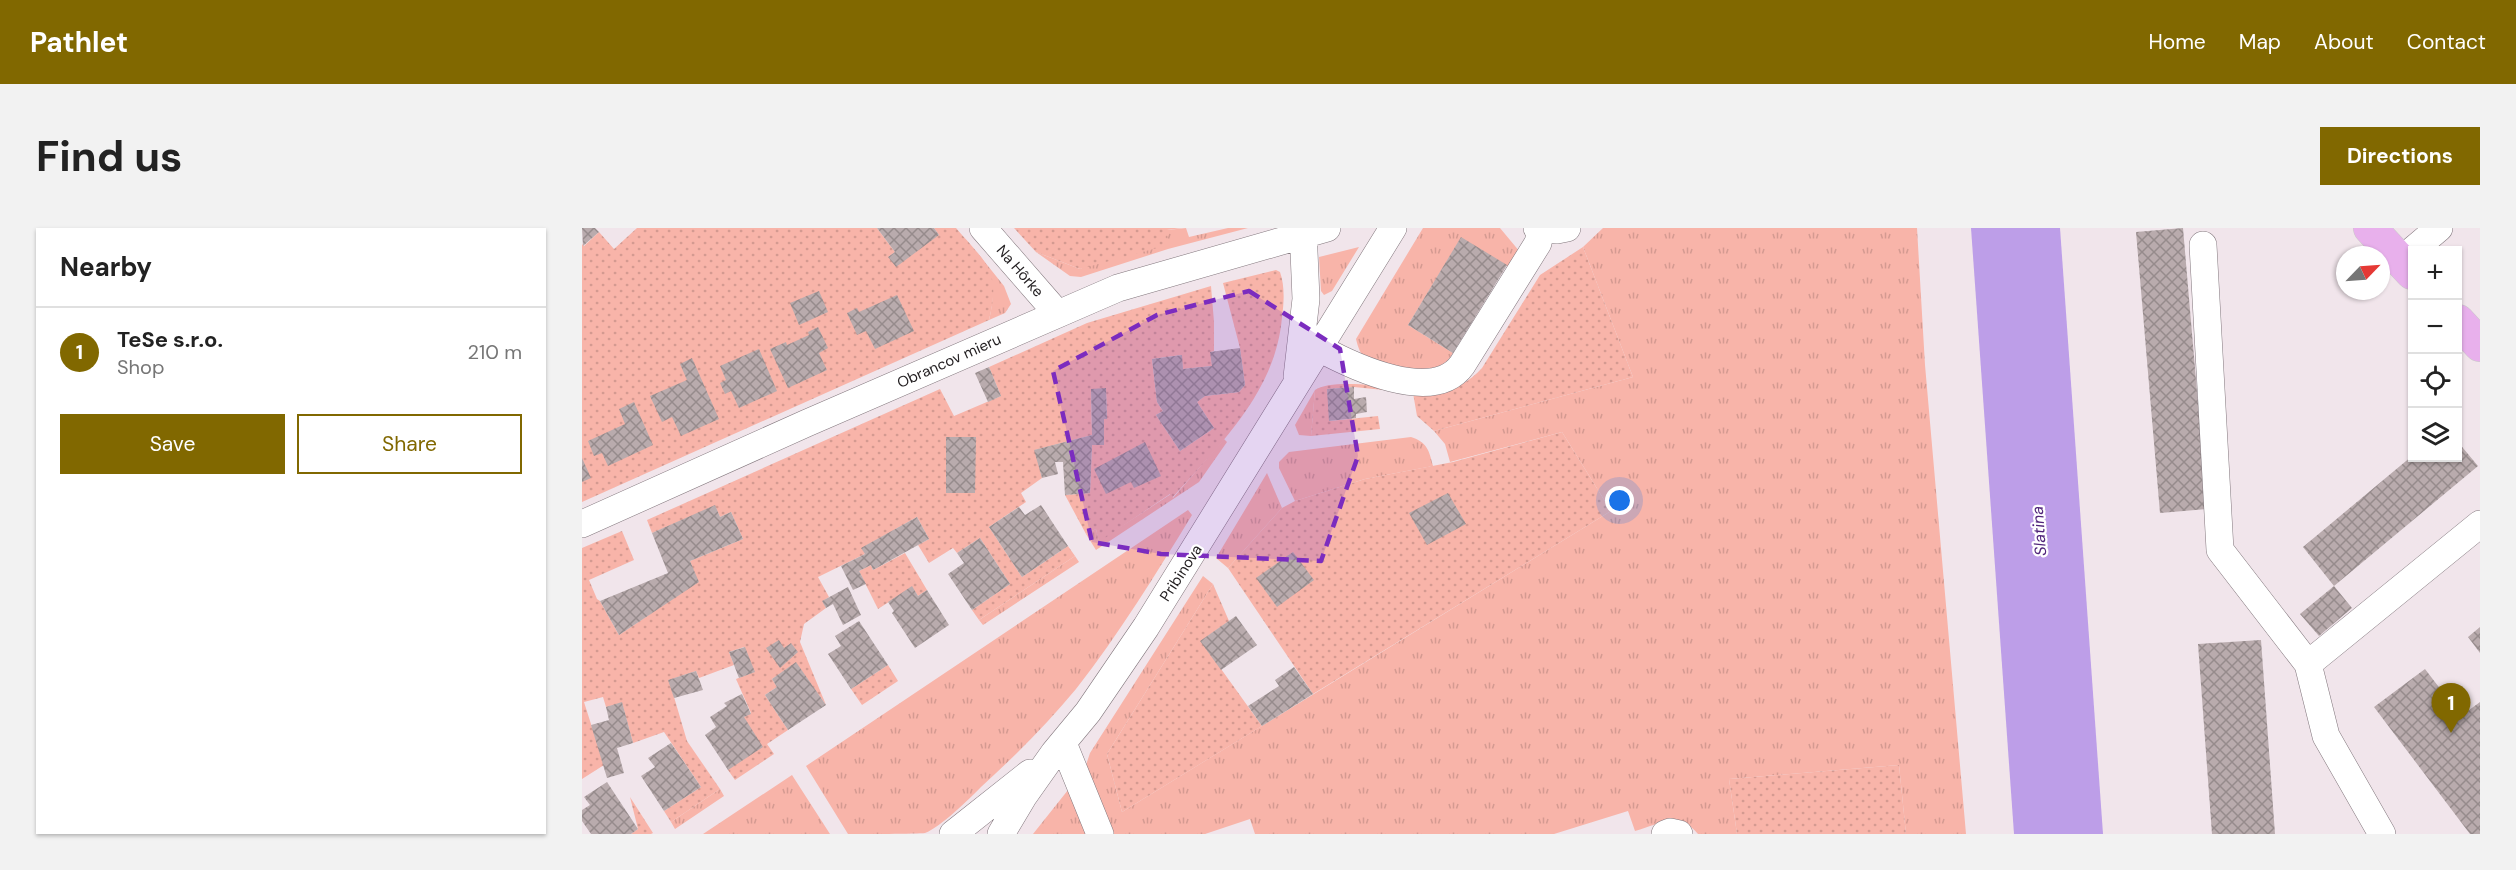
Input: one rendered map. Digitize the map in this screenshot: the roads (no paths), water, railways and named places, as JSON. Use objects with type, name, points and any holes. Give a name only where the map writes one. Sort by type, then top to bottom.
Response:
[{"type":"main road","points":[[2370,228],[2408,257]]},
{"type":"main road","points":[[2462,326],[2480,345]]},
{"type":"street","name":"Na Hôrke","points":[[983,228],[1057,313]]},
{"type":"street","name":"Pribinova","points":[[1001,834],[1023,797],[1058,748],[1088,712],[1146,627],[1393,228]]},
{"type":"street","points":[[1319,348],[1352,365],[1410,382],[1450,377],[1462,365],[1548,228]]},
{"type":"street","points":[[2422,246],[2439,228]]},
{"type":"street","name":"Obrancov mieru","points":[[582,524],[1118,288],[1311,230]]},
{"type":"street","name":"Pribinova","points":[[1296,384],[1311,230]]},
{"type":"street","points":[[2203,244],[2220,550],[2308,664],[2326,736],[2382,834]]},
{"type":"street","points":[[2308,664],[2480,524]]},
{"type":"street","name":"Pribinova","points":[[953,834],[1058,748]]},
{"type":"street","points":[[1058,748],[1100,834]]},
{"type":"street","points":[[1665,834],[1670,832],[1679,834]]},
{"type":"water","name":"Slatina","points":[[1971,228],[2060,228],[2103,834],[2014,834]]},
{"type":"place","name":"TeSe s.r.o.","points":[[2451,733]]}]
